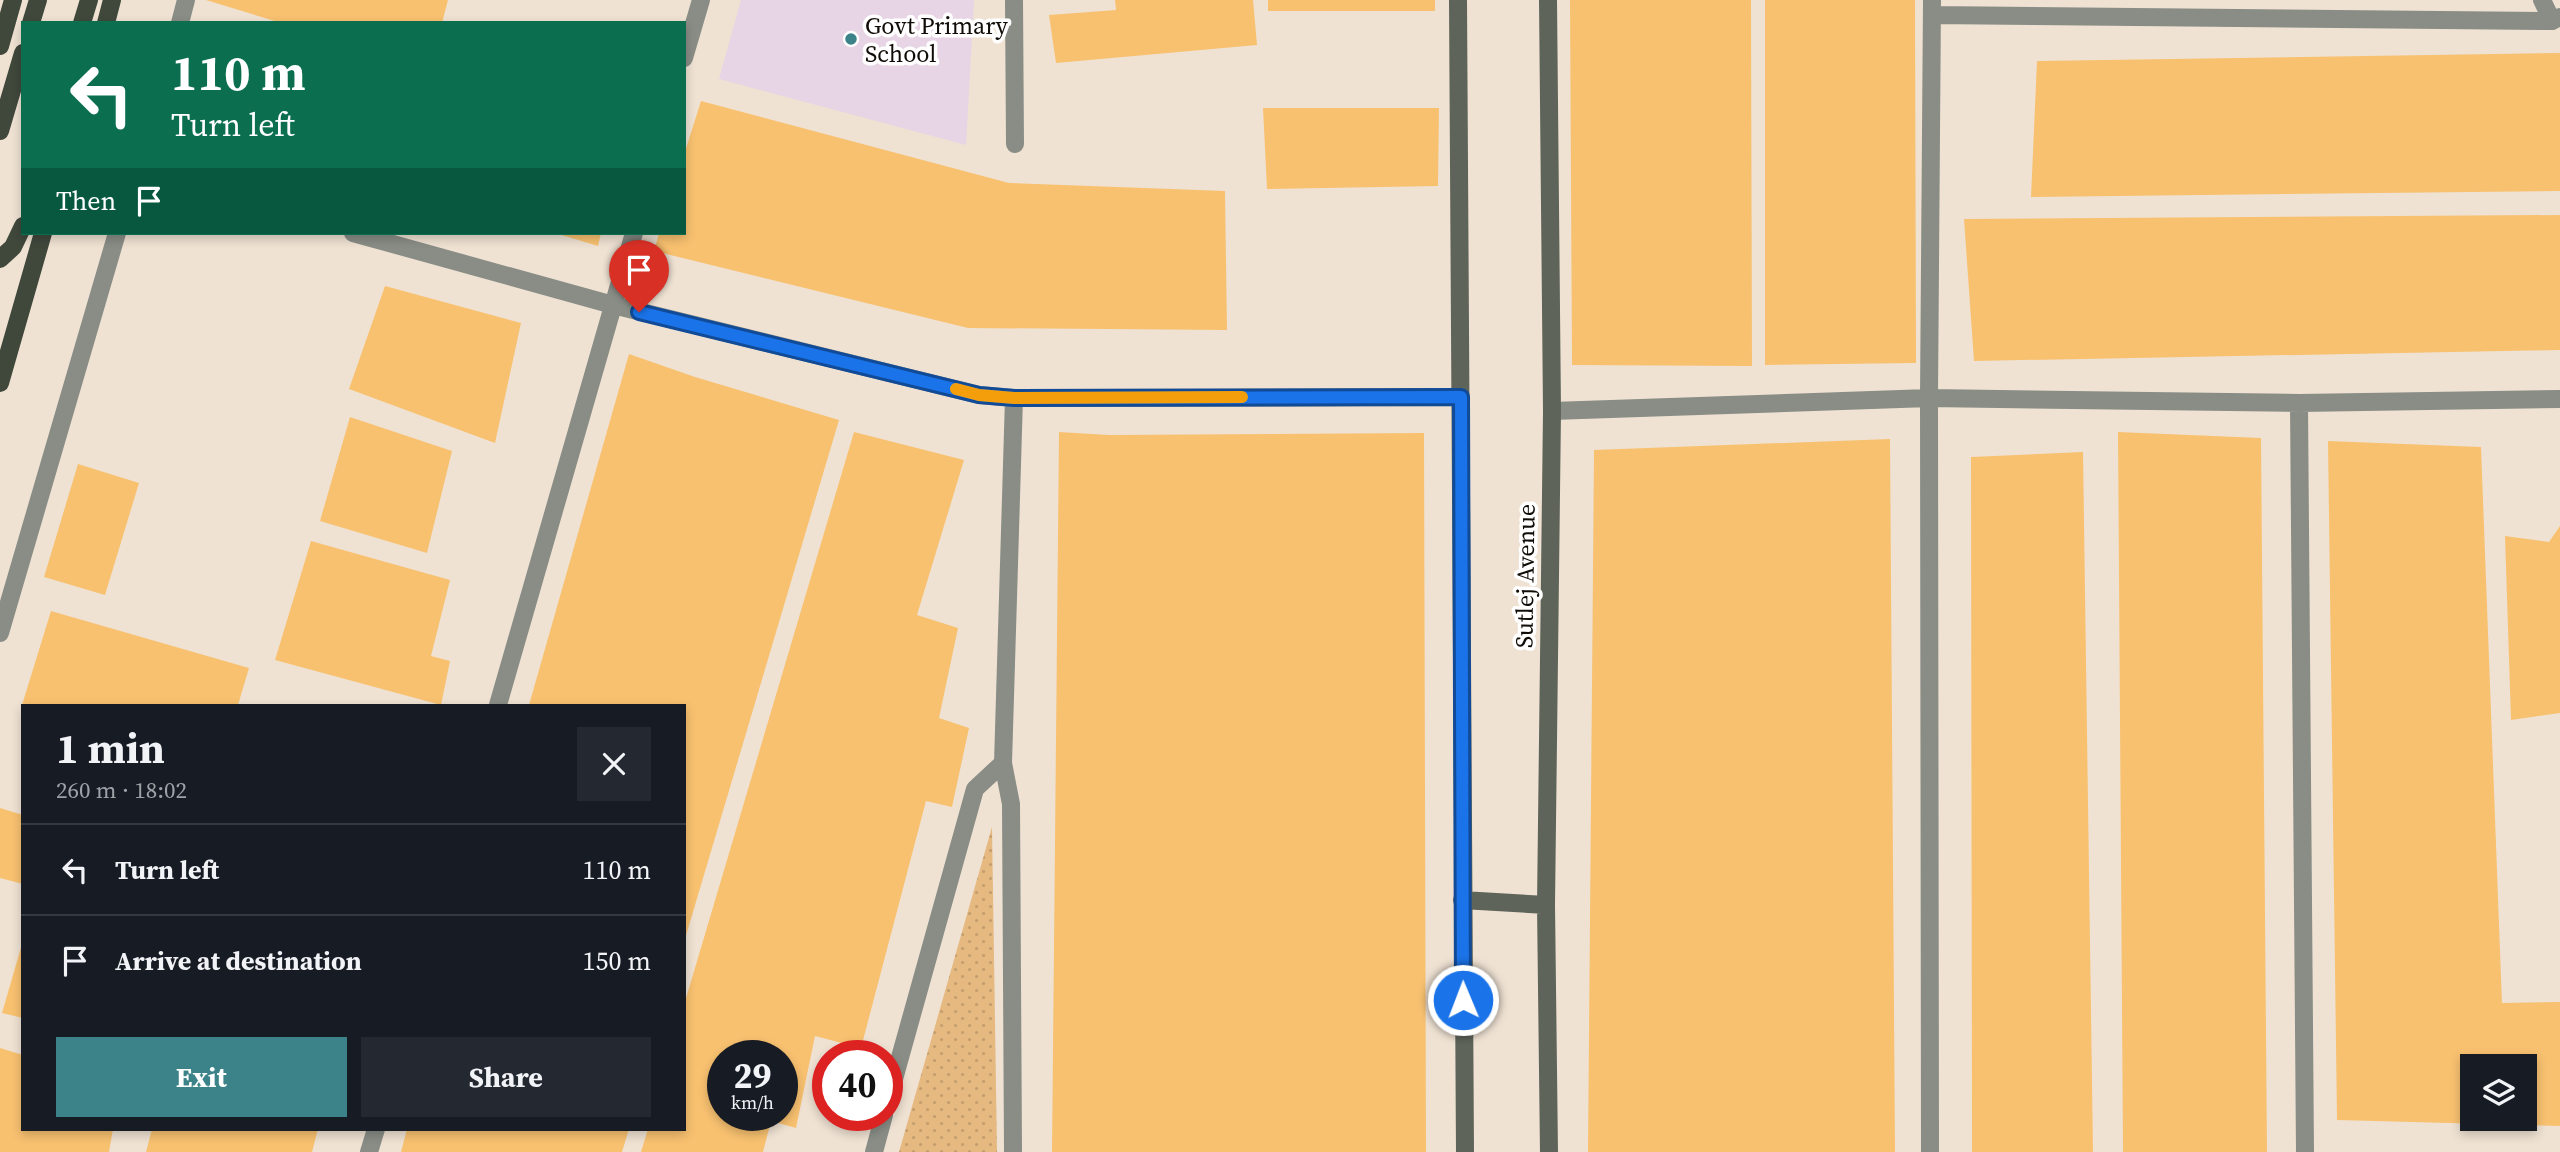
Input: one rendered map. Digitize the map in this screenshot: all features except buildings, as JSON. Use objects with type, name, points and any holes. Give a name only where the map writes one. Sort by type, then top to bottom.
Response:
[{"type":"main road","points":[[0,46],[13,0]]},
{"type":"main road","points":[[33,21],[38,0]]},
{"type":"main road","points":[[83,21],[89,0]]},
{"type":"main road","points":[[107,21],[112,0]]},
{"type":"main road","points":[[0,131],[21,60]]},
{"type":"main road","points":[[0,258],[13,247],[21,230]]},
{"type":"main road","points":[[0,383],[42,235]]},
{"type":"street","points":[[181,21],[186,0]]},
{"type":"street","points":[[686,51],[701,0]]},
{"type":"street","points":[[1014,0],[1015,144]]},
{"type":"street","points":[[1458,0],[1465,1152]]},
{"type":"street","name":"Sutlej Avenue","points":[[1548,0],[1552,411],[1546,905],[1549,1152]]},
{"type":"street","points":[[2543,0],[2556,19]]},
{"type":"street","points":[[1930,1152],[1929,398],[1932,7],[2556,19]]},
{"type":"street","points":[[0,633],[116,235]]},
{"type":"street","points":[[360,235],[613,305],[979,395],[1014,398],[1461,397]]},
{"type":"street","points":[[498,704],[633,235]]},
{"type":"street","points":[[1013,1152],[1010,804],[1003,763],[1014,398]]},
{"type":"street","points":[[1552,411],[1929,398],[2299,403],[2560,399]]},
{"type":"street","points":[[2299,403],[2305,1152]]},
{"type":"street","points":[[903,1047],[975,789],[1003,763]]},
{"type":"street","points":[[1462,900],[1546,905]]},
{"type":"street","points":[[369,1152],[375,1131]]},
{"type":"street","points":[[874,1152],[880,1131]]},
{"type":"shaded area","name":"Govt Primary School","points":[[741,0],[974,0],[966,145],[719,79]]},
{"type":"shaded area","points":[[992,827],[997,1152],[899,1152]]},
{"type":"slow traffic","points":[[956,389],[979,395],[1014,398],[1242,397]]},
{"type":"place","name":"Govt Primary School","points":[[851,39]]},
{"type":"route","points":[[639,312],[979,395],[1014,398],[1461,397],[1463,1000]]}]
